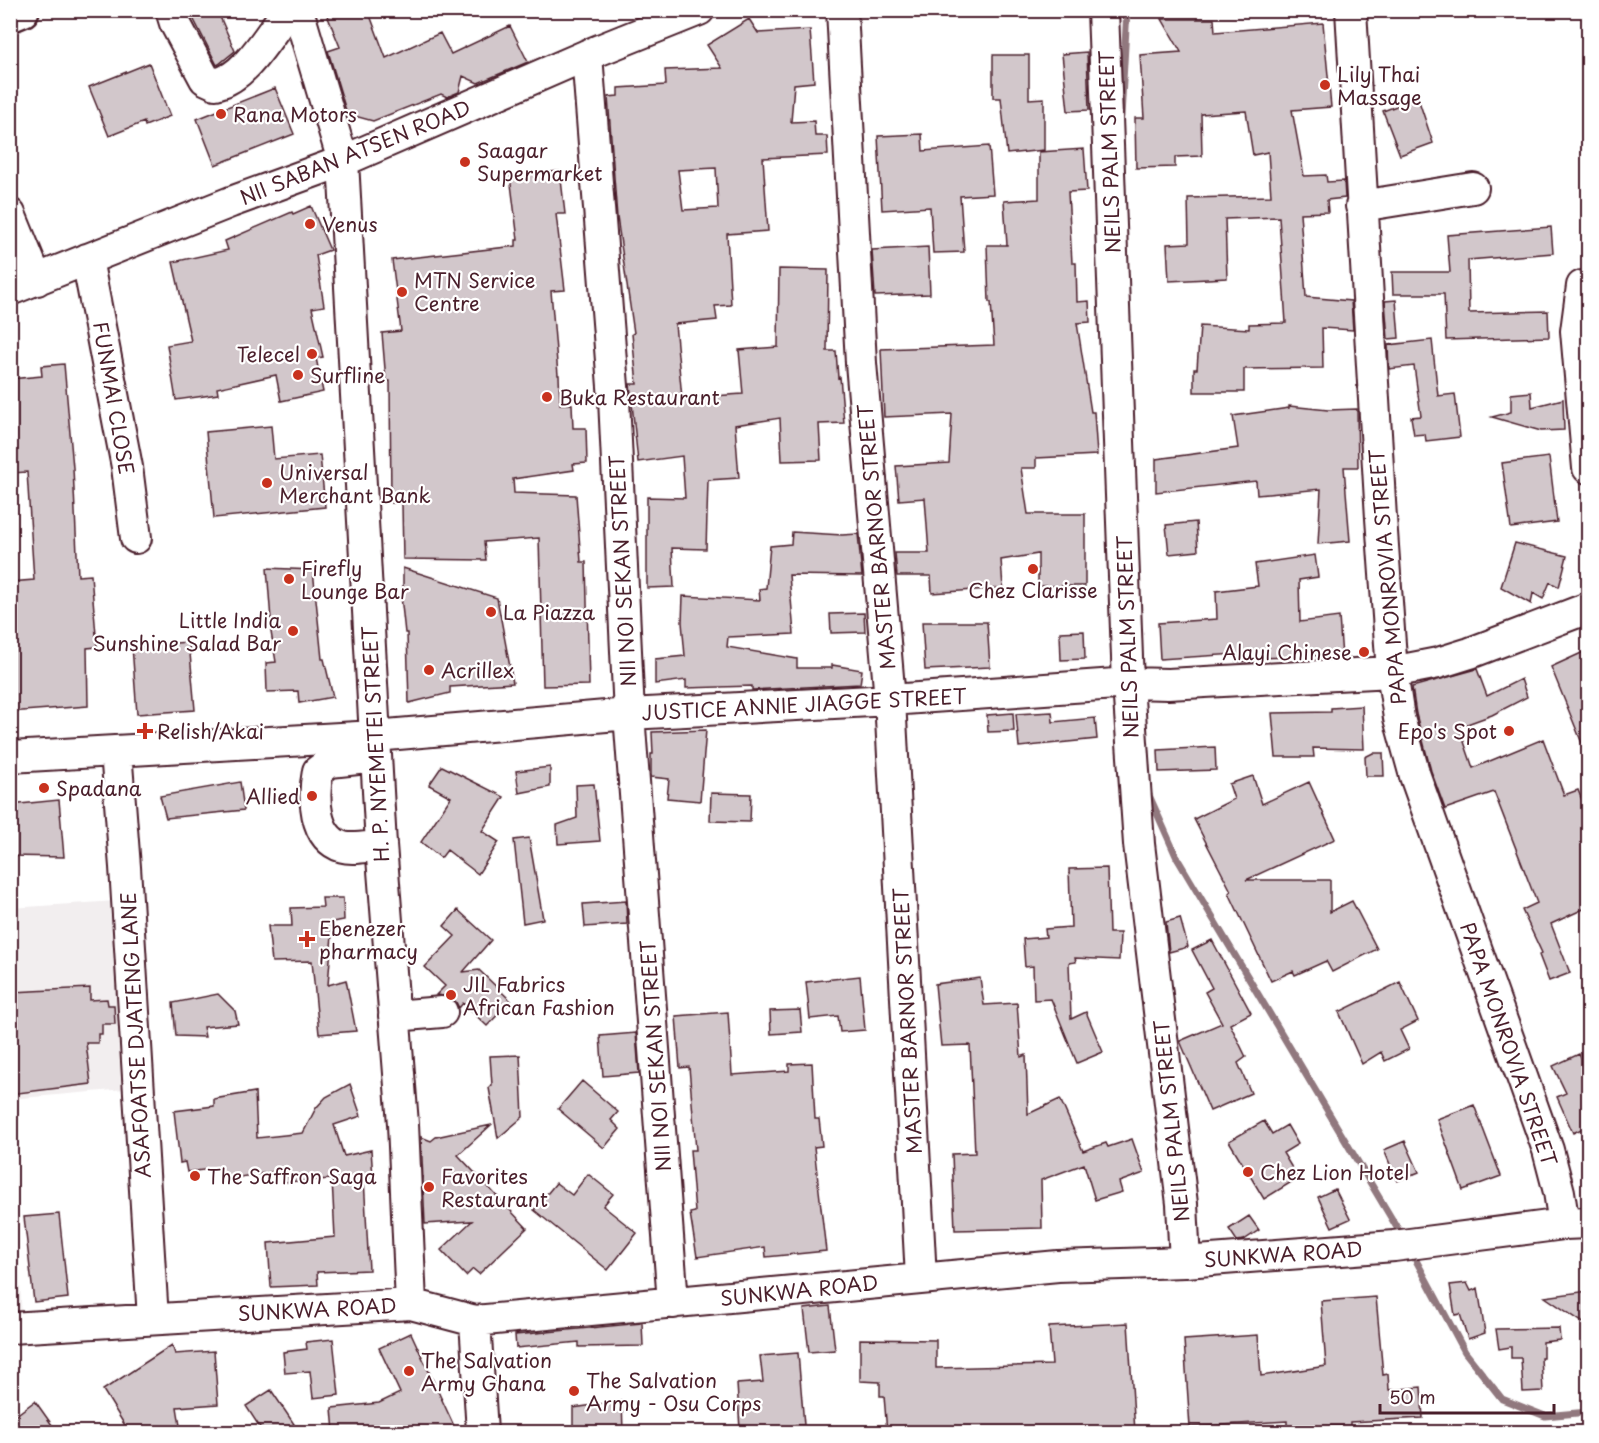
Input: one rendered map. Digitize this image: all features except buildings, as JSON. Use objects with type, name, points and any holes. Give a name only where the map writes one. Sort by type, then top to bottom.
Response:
[{"type":"main road","points":[[10,15],[22,10]]},
{"type":"street","points":[[171,10],[175,23],[205,79],[216,84],[226,82],[241,72],[291,13]]},
{"type":"street","name":"NII SABAN ATSEN ROAD","points":[[24,285],[343,161],[586,55],[699,10]]},
{"type":"street","name":"MASTER BARNOR STREET","points":[[842,10],[861,363],[890,700],[921,1278]]},
{"type":"street","name":"NEILS PALM STREET","points":[[1103,10],[1129,684],[1139,844],[1182,1204],[1185,1262]]},
{"type":"street","name":"PAPA MONROVIA STREET","points":[[1351,10],[1361,206],[1392,672],[1399,718],[1415,776],[1548,1150],[1559,1192],[1576,1224]]},
{"type":"street","name":"H. P. NYEMETEI STREET","points":[[291,13],[343,161],[381,845],[403,1124],[411,1304]]},
{"type":"street","name":"NII NOI SEKAN STREET","points":[[586,55],[614,399],[629,714],[673,1303]]},
{"type":"street","points":[[1361,206],[1473,188]]},
{"type":"street","points":[[10,214],[24,285]]},
{"type":"street","name":"FUNMAI CLOSE","points":[[87,259],[127,467],[136,538]]},
{"type":"street","points":[[1582,286],[1576,331],[1588,468]]},
{"type":"street","name":"JUSTICE ANNIE JIAGGE STREET","points":[[10,757],[116,751],[376,746],[629,714],[1129,684],[1392,672],[1438,663],[1470,653],[1588,608]]},
{"type":"street","points":[[376,746],[330,762],[318,771],[315,786],[320,826],[328,840],[344,847],[381,845]]},
{"type":"street","name":"ASAFOATSE DJATENG LANE","points":[[116,751],[153,1319]]},
{"type":"street","points":[[393,1016],[442,1012]]},
{"type":"street","name":"SUNKWA ROAD","points":[[10,1328],[411,1304],[475,1321],[1058,1266],[1185,1262],[1406,1244],[1576,1224]]},
{"type":"street","points":[[475,1321],[482,1432]]},
{"type":"shaded area","points":[[116,901],[125,1089],[11,1099],[11,908]]},
{"type":"shaded area","points":[[11,1099],[22,1321],[11,1322]]},
{"type":"waterway","points":[[1121,116],[1127,10]]},
{"type":"waterway","points":[[1148,793],[1177,858],[1402,1236]]},
{"type":"waterway","points":[[1411,1251],[1465,1352],[1502,1399],[1545,1416],[1588,1412]]},
{"type":"place","name":"Lily Thai Massage","points":[[1325,85]]},
{"type":"place","name":"Rana Motors","points":[[221,114]]},
{"type":"place","name":"Saagar Supermarket","points":[[465,162]]},
{"type":"place","name":"Venus","points":[[310,224]]},
{"type":"place","name":"MTN Service Centre","points":[[402,292]]},
{"type":"place","name":"Telecel","points":[[312,354]]},
{"type":"place","name":"Surfline","points":[[298,375]]},
{"type":"place","name":"Buka Restaurant","points":[[547,397]]},
{"type":"place","name":"Universal Merchant Bank","points":[[267,483]]},
{"type":"place","name":"Chez Clarisse","points":[[1033,569]]},
{"type":"place","name":"Firefly Lounge Bar","points":[[289,579]]},
{"type":"place","name":"La Piazza","points":[[491,612]]},
{"type":"place","name":"Little India Sunshine Salad Bar","points":[[293,631]]},
{"type":"place","name":"Alayi Chinese","points":[[1364,652]]},
{"type":"place","name":"Acrillex","points":[[429,670]]},
{"type":"place","name":"Relish/Akai","points":[[145,731]]},
{"type":"place","name":"Epo's Spot","points":[[1509,731]]},
{"type":"place","name":"Spadana","points":[[44,788]]},
{"type":"place","name":"Allied","points":[[312,796]]},
{"type":"place","name":"Ebenezer pharmacy","points":[[307,939]]},
{"type":"place","name":"JIL Fabrics African Fashion","points":[[451,995]]},
{"type":"place","name":"Chez Lion Hotel","points":[[1248,1172]]},
{"type":"place","name":"The Saffron Saga","points":[[195,1176]]},
{"type":"place","name":"Favorites Restaurant","points":[[429,1187]]},
{"type":"place","name":"The Salvation Army Ghana","points":[[409,1371]]},
{"type":"place","name":"The Salvation Army - Osu Corps","points":[[574,1391]]}]
